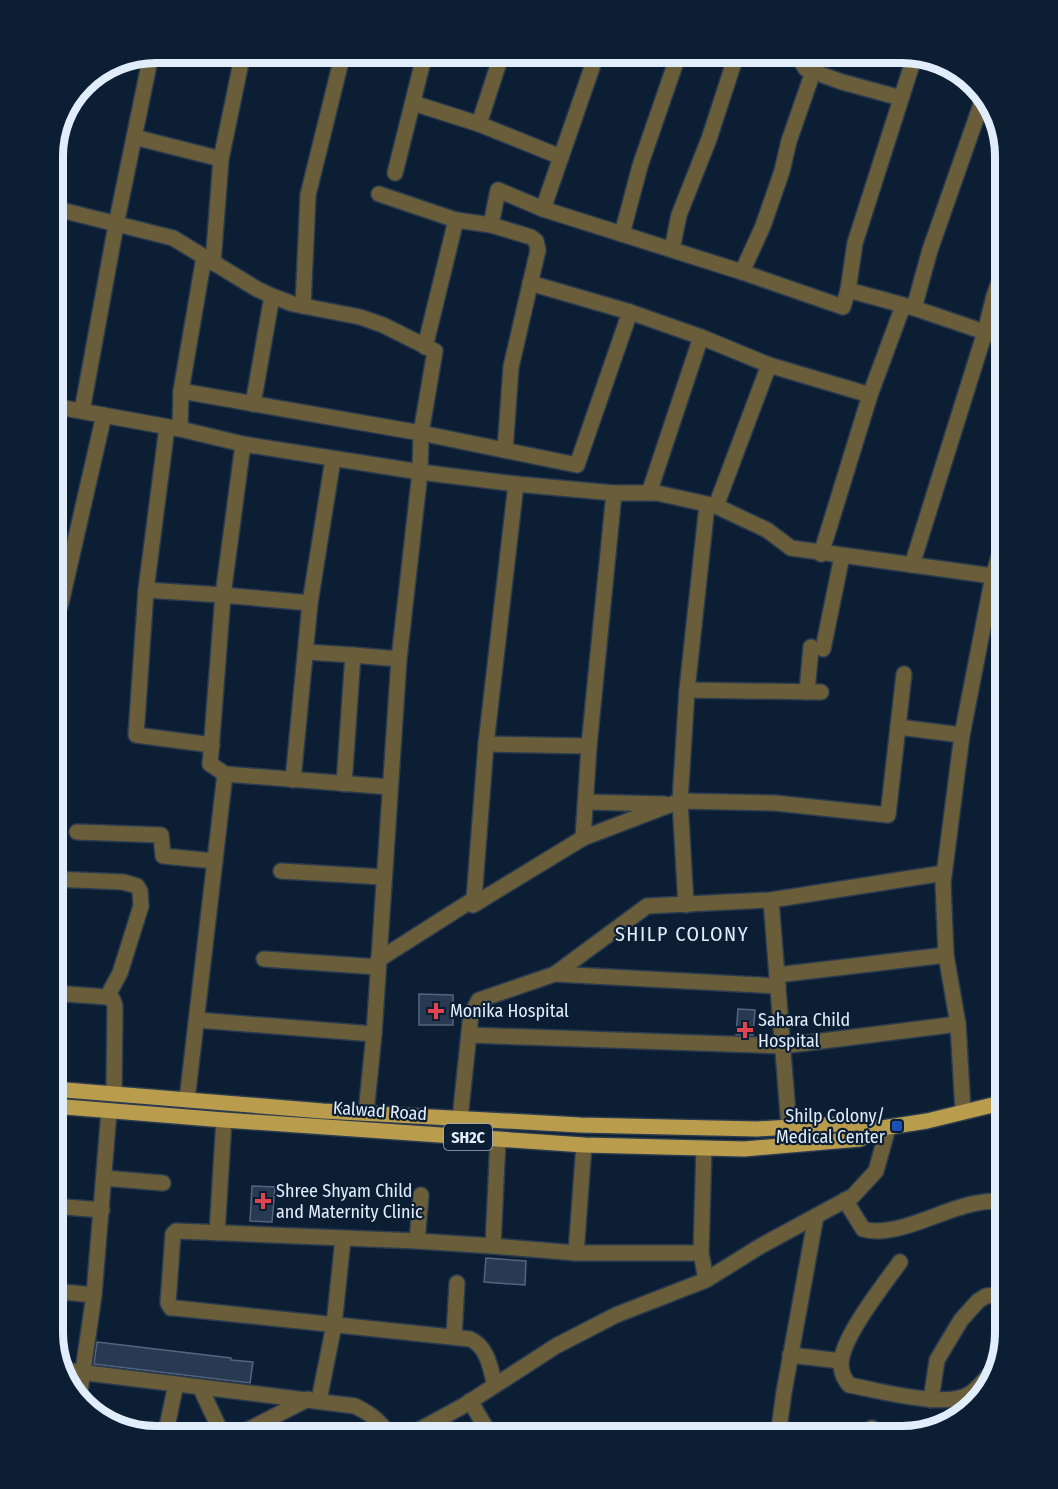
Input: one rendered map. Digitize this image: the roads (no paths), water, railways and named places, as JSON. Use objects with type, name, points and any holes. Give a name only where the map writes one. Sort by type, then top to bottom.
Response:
[{"type":"main road","name":"Kalwad Road","points":[[63,1090],[366,1113],[580,1125],[757,1129],[858,1123],[885,1128]]},
{"type":"main road","name":"Kalwad Road","points":[[63,1107],[584,1145],[744,1149],[860,1139],[885,1128],[927,1121],[995,1104]]},
{"type":"street","points":[[212,746],[136,735],[146,590],[181,391],[209,260],[221,159],[241,63]]},
{"type":"street","points":[[303,306],[308,195],[340,63]]},
{"type":"street","points":[[395,173],[422,63]]},
{"type":"street","points":[[479,124],[499,63]]},
{"type":"street","points":[[543,209],[594,63]]},
{"type":"street","points":[[622,234],[640,166],[676,63]]},
{"type":"street","points":[[672,249],[679,215],[709,139],[734,63]]},
{"type":"street","points":[[802,63],[806,69],[813,72],[901,98]]},
{"type":"street","points":[[82,411],[116,225],[149,64]]},
{"type":"street","points":[[491,225],[498,190],[543,209],[672,249],[843,307],[855,243],[912,64]]},
{"type":"street","points":[[742,272],[763,226],[813,72]]},
{"type":"street","points":[[413,103],[479,124],[561,157]]},
{"type":"street","points":[[821,554],[870,395],[930,250],[980,106]]},
{"type":"street","points":[[134,137],[221,159]]},
{"type":"street","points":[[379,194],[456,220],[491,225],[531,237],[536,241],[538,250],[511,367],[505,450]]},
{"type":"street","points":[[63,211],[173,238],[257,290],[303,306],[360,317],[383,325],[435,351],[421,434],[420,472],[399,659],[374,1034],[366,1113]]},
{"type":"street","points":[[425,347],[456,220]]},
{"type":"street","points":[[530,283],[630,312],[769,364],[870,395]]},
{"type":"street","points":[[848,290],[995,336]]},
{"type":"street","points":[[912,565],[995,294]]},
{"type":"street","points":[[253,404],[272,296]]},
{"type":"street","points":[[181,391],[578,465],[630,312]]},
{"type":"street","points":[[649,493],[701,337]]},
{"type":"street","points":[[686,905],[676,802],[687,690],[711,506],[769,364]]},
{"type":"street","points":[[63,408],[174,428],[243,444],[420,472],[614,493],[657,493],[711,506],[767,530],[791,548],[995,578]]},
{"type":"street","points":[[63,594],[104,415]]},
{"type":"street","points":[[243,444],[223,595],[210,764],[225,774],[390,787]]},
{"type":"street","points":[[293,780],[310,603],[333,459]]},
{"type":"street","points":[[516,484],[486,744],[474,905],[583,838],[676,802]]},
{"type":"street","points":[[583,838],[589,746],[614,493]]},
{"type":"street","points":[[687,690],[814,692],[817,648],[842,556]]},
{"type":"street","points":[[146,590],[310,603]]},
{"type":"street","points":[[963,1111],[958,1024],[946,955],[944,873],[963,735],[995,596]]},
{"type":"street","points":[[306,652],[399,659]]},
{"type":"street","points":[[344,784],[353,655]]},
{"type":"street","points":[[586,802],[775,803],[888,815],[904,674]]},
{"type":"street","points":[[898,727],[963,735]]},
{"type":"street","points":[[486,744],[589,746]]},
{"type":"street","points":[[187,1100],[225,774]]},
{"type":"street","points":[[76,832],[161,835],[163,856],[215,861]]},
{"type":"street","points":[[281,871],[383,877]]},
{"type":"street","points":[[460,1119],[471,1014],[479,1000],[555,974],[647,906],[771,900],[944,873]]},
{"type":"street","points":[[63,879],[123,882],[137,886],[140,891],[141,906],[120,973],[107,997]]},
{"type":"street","points":[[264,959],[378,964],[474,899]]},
{"type":"street","points":[[771,900],[789,1127]]},
{"type":"street","points":[[555,974],[777,980],[946,955]]},
{"type":"street","points":[[63,994],[107,997],[113,1000],[115,1006],[114,1094]]},
{"type":"street","points":[[198,1020],[374,1034]]},
{"type":"street","points":[[469,1035],[782,1046],[958,1024]]},
{"type":"street","points":[[81,1387],[94,1295],[109,1111]]},
{"type":"street","points":[[218,1233],[224,1120]]},
{"type":"street","points":[[426,1426],[470,1401],[556,1346],[616,1315],[706,1280],[759,1247],[853,1196],[876,1171],[885,1128]]},
{"type":"street","points":[[493,1246],[498,1139]]},
{"type":"street","points":[[576,1253],[584,1145]]},
{"type":"street","points":[[704,1148],[701,1253],[706,1280]]},
{"type":"street","points":[[104,1178],[163,1183]]},
{"type":"street","points":[[417,1241],[421,1195]]},
{"type":"street","points":[[845,1200],[863,1229],[875,1233],[976,1203],[995,1202]]},
{"type":"street","points":[[63,1207],[102,1210]]},
{"type":"street","points":[[779,1426],[812,1228],[816,1216]]},
{"type":"street","points":[[495,1385],[482,1347],[470,1339],[171,1308],[168,1303],[173,1232],[417,1241],[576,1253],[701,1253]]},
{"type":"street","points":[[257,1426],[313,1400],[334,1325],[343,1239]]},
{"type":"street","points":[[900,1262],[869,1303],[851,1335],[841,1361],[842,1375],[849,1385],[931,1400],[955,1400],[971,1393],[980,1384]]},
{"type":"street","points":[[454,1336],[457,1283]]},
{"type":"street","points":[[63,1292],[94,1295]]},
{"type":"street","points":[[931,1400],[937,1360],[961,1320],[978,1300],[995,1295]]},
{"type":"street","points":[[790,1355],[841,1361]]},
{"type":"street","points":[[72,1372],[355,1406],[372,1414],[384,1426]]},
{"type":"street","points":[[167,1426],[177,1384]]},
{"type":"street","points":[[200,1387],[218,1426]]},
{"type":"street","points":[[470,1401],[485,1426]]},
{"type":"place","name":"Monika Hospital","points":[[436,1011]]},
{"type":"place","name":"Sahara Child Hospital","points":[[745,1030]]},
{"type":"place","name":"Shilp Colony/ Medical Center","points":[[897,1126]]},
{"type":"place","name":"Shree Shyam Child and Maternity Clinic","points":[[263,1201]]},
{"type":"district","name":"SHILP COLONY","points":[[682,934]]}]
